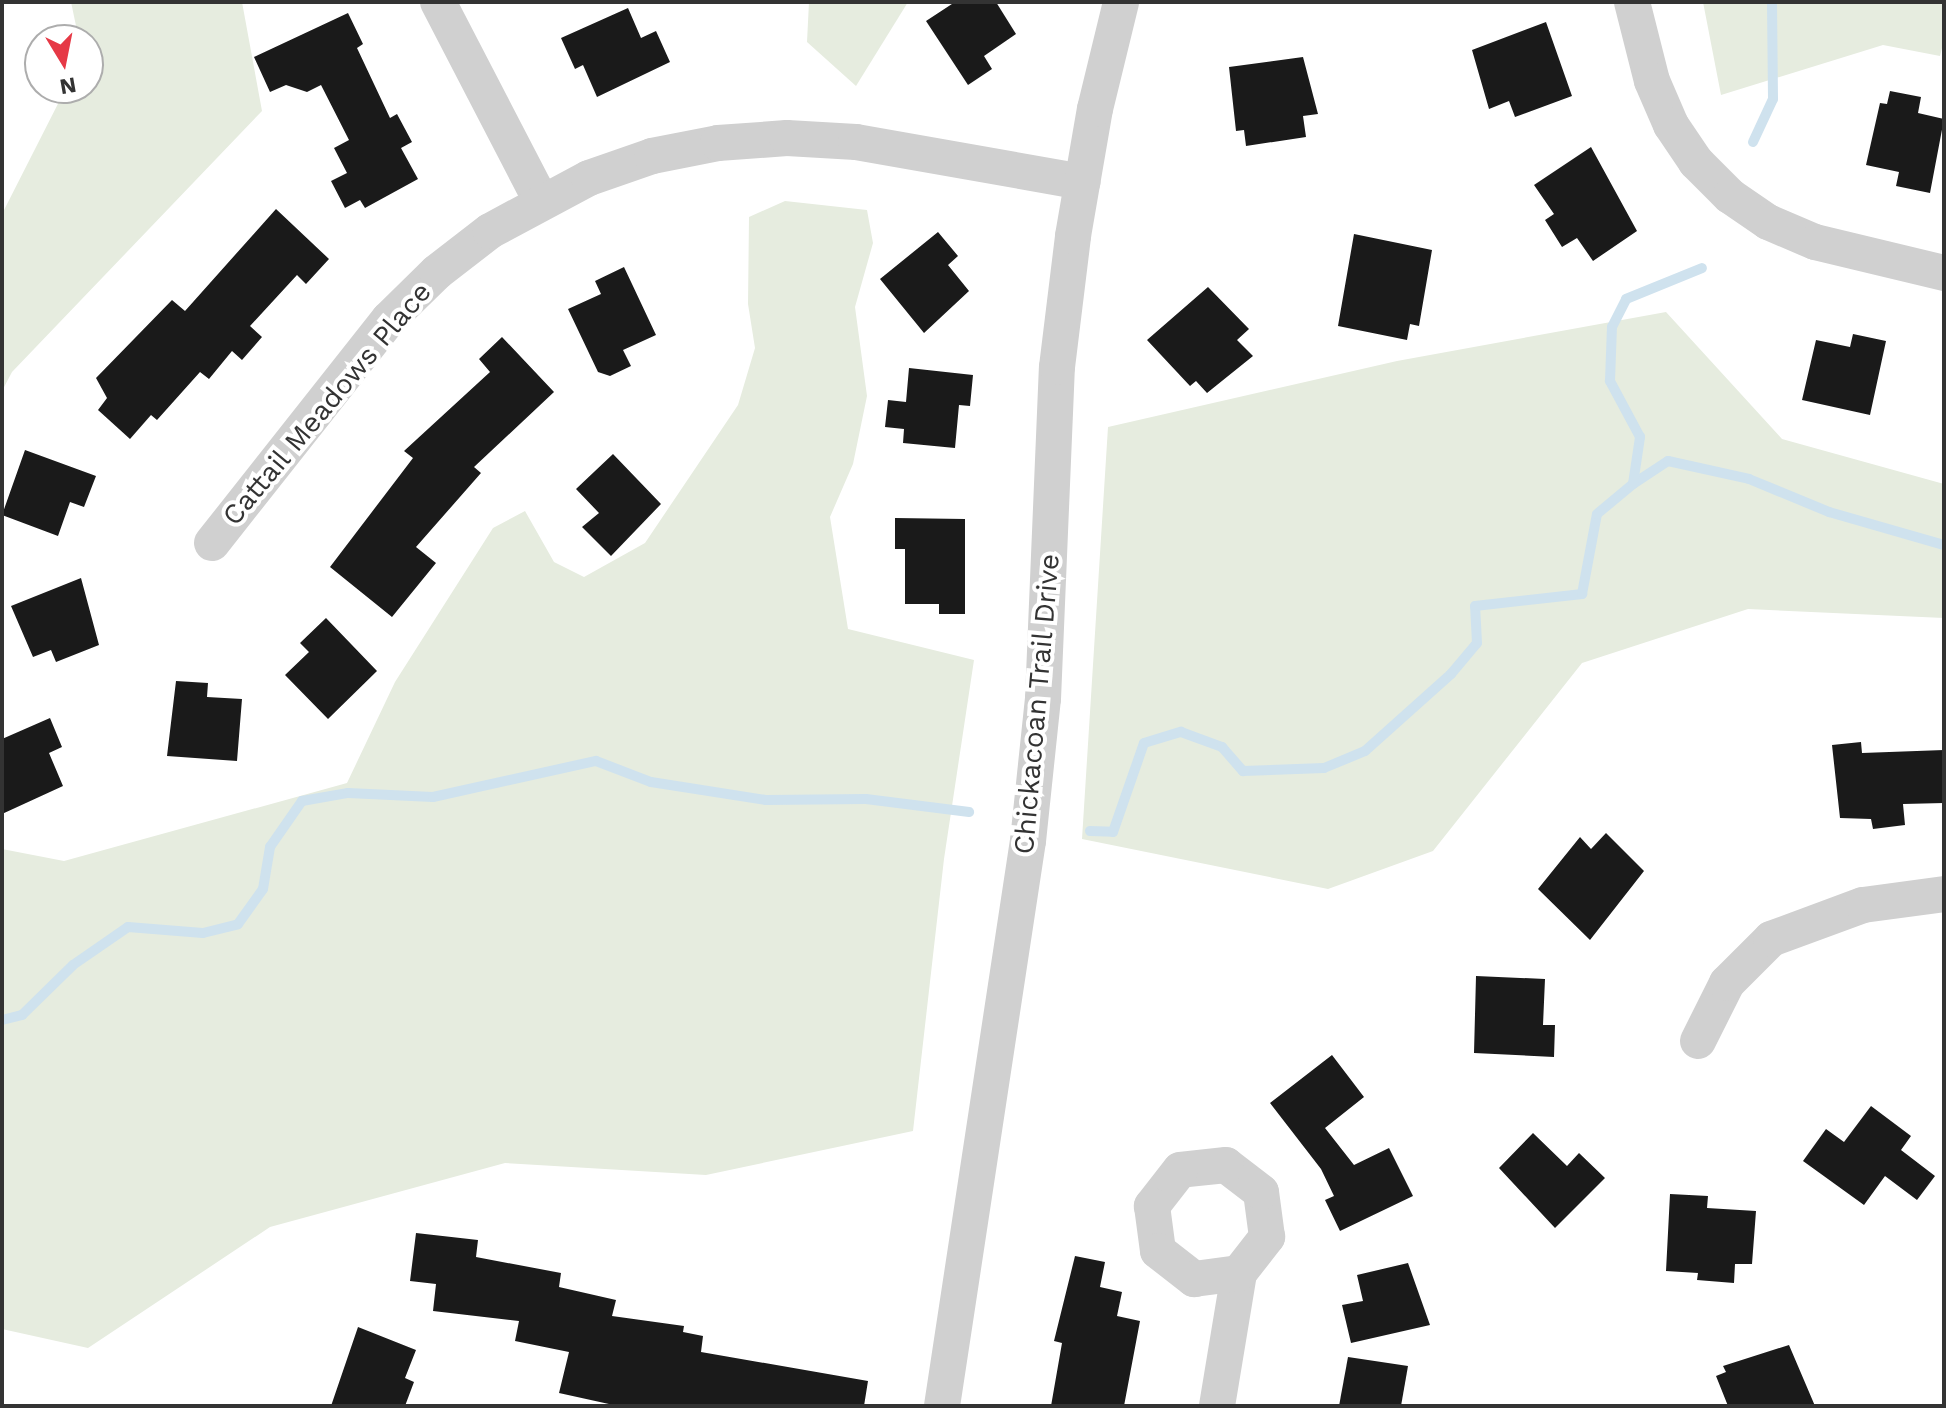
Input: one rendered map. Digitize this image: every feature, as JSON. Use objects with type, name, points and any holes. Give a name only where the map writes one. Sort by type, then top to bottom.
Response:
[{"type":"street","points":[[438,2],[541,201]]},
{"type":"street","name":"Chickacoan Trail Drive","points":[[942,1406],[1028,841],[1043,699],[1057,367],[1082,182],[1121,2]]},
{"type":"street","points":[[1632,2],[1652,81],[1671,125],[1696,162],[1730,196],[1768,222],[1815,242],[1944,273]]},
{"type":"street","name":"Cattail Meadows Place","points":[[212,543],[389,319],[437,272],[541,201],[652,156],[718,143],[787,138],[856,142],[1082,182]]},
{"type":"street","points":[[1698,1041],[1727,983],[1771,939],[1863,905],[1944,894]]},
{"type":"street","points":[[1217,1406],[1239,1273]]},
{"type":"shaded area","points":[[71,2],[242,2],[262,111],[12,372],[2,391],[2,214],[58,104],[104,104],[104,24],[76,24]]},
{"type":"shaded area","points":[[809,2],[908,2],[856,86],[807,42]]},
{"type":"shaded area","points":[[1703,2],[1944,2],[1944,40],[1940,56],[1883,45],[1721,95]]},
{"type":"shaded area","points":[[785,201],[867,210],[873,243],[855,307],[867,396],[853,464],[830,517],[848,629],[974,660],[944,859],[913,1131],[706,1175],[505,1163],[270,1227],[88,1348],[2,1329],[2,849],[64,861],[347,783],[395,682],[493,528],[525,511],[554,562],[584,577],[645,543],[738,405],[755,348],[748,304],[749,217]]},
{"type":"shaded area","points":[[1666,312],[1782,439],[1944,484],[1944,618],[1748,609],[1582,663],[1433,851],[1328,889],[1082,839],[1108,427],[1397,361]]},
{"type":"building","points":[[955,2],[996,2],[1016,34],[984,56],[992,69],[968,85],[926,21]]},
{"type":"building","points":[[628,8],[641,38],[656,31],[670,62],[597,97],[583,65],[575,69],[561,38]]},
{"type":"building","points":[[348,13],[363,44],[357,48],[390,118],[397,114],[412,142],[401,148],[418,179],[365,208],[360,200],[345,208],[331,181],[347,173],[334,148],[349,140],[321,85],[307,92],[286,85],[270,92],[254,57]]},
{"type":"building","points":[[1546,22],[1572,96],[1515,117],[1509,101],[1489,109],[1472,50]]},
{"type":"building","points":[[1303,57],[1318,114],[1303,116],[1306,137],[1246,146],[1244,130],[1236,131],[1229,67]]},
{"type":"building","points":[[1890,91],[1921,97],[1918,113],[1944,119],[1930,193],[1896,186],[1899,172],[1866,165],[1880,103],[1887,104]]},
{"type":"building","points":[[1591,147],[1637,231],[1593,261],[1577,238],[1562,247],[1545,220],[1554,214],[1534,185]]},
{"type":"building","points":[[276,209],[329,259],[306,284],[297,275],[250,326],[262,337],[242,360],[232,351],[209,379],[200,372],[157,420],[151,415],[130,439],[98,410],[107,398],[96,378],[172,300],[185,311]]},
{"type":"building","points":[[938,232],[958,256],[948,265],[969,291],[924,333],[880,279]]},
{"type":"building","points":[[1354,234],[1432,250],[1419,326],[1410,324],[1407,340],[1338,326]]},
{"type":"building","points":[[624,267],[656,335],[623,350],[631,366],[610,376],[598,372],[568,309],[601,294],[595,281]]},
{"type":"building","points":[[1208,287],[1249,329],[1237,340],[1253,356],[1207,393],[1196,381],[1190,386],[1147,340]]},
{"type":"building","points":[[1853,334],[1886,341],[1870,415],[1802,400],[1816,340],[1850,347]]},
{"type":"building","points":[[502,337],[554,392],[474,467],[481,473],[416,547],[436,563],[392,617],[330,567],[413,458],[404,451],[490,372],[479,359]]},
{"type":"building","points":[[909,368],[973,375],[970,406],[959,405],[955,448],[903,443],[904,429],[885,427],[888,400],[906,402]]},
{"type":"building","points":[[25,450],[96,476],[84,507],[70,502],[58,536],[2,515]]},
{"type":"building","points":[[613,454],[661,504],[611,556],[582,527],[599,513],[576,489]]},
{"type":"building","points":[[895,518],[965,519],[965,614],[939,614],[939,604],[905,604],[905,549],[895,549]]},
{"type":"building","points":[[81,578],[99,645],[56,662],[51,650],[33,657],[11,606]]},
{"type":"building","points":[[326,618],[377,671],[328,719],[285,675],[309,652],[300,643]]},
{"type":"building","points":[[176,681],[208,683],[207,697],[242,699],[237,761],[167,756]]},
{"type":"building","points":[[50,718],[62,747],[49,753],[63,786],[2,814],[2,739]]},
{"type":"building","points":[[1861,742],[1862,753],[1944,750],[1944,803],[1903,804],[1905,825],[1873,829],[1871,819],[1840,818],[1832,745]]},
{"type":"building","points":[[1606,833],[1644,871],[1590,940],[1538,889],[1580,837],[1591,849]]},
{"type":"building","points":[[1476,976],[1545,979],[1543,1025],[1555,1025],[1554,1057],[1474,1053]]},
{"type":"building","points":[[1332,1055],[1364,1097],[1325,1128],[1354,1165],[1389,1148],[1413,1196],[1340,1231],[1325,1200],[1334,1196],[1321,1169],[1270,1103]]},
{"type":"building","points":[[1871,1106],[1911,1136],[1901,1150],[1935,1176],[1917,1200],[1885,1176],[1864,1205],[1803,1161],[1826,1129],[1844,1142]]},
{"type":"building","points":[[1533,1133],[1567,1166],[1579,1153],[1605,1178],[1555,1228],[1499,1168]]},
{"type":"building","points":[[1670,1194],[1708,1196],[1707,1208],[1756,1211],[1752,1264],[1735,1264],[1734,1283],[1697,1280],[1698,1273],[1666,1271]]},
{"type":"building","points":[[416,1233],[478,1240],[476,1257],[561,1273],[559,1287],[616,1300],[612,1316],[684,1326],[683,1332],[703,1336],[701,1352],[868,1381],[864,1406],[618,1406],[559,1393],[569,1352],[515,1341],[519,1321],[433,1311],[436,1284],[410,1281]]},
{"type":"building","points":[[1075,1256],[1105,1262],[1100,1287],[1122,1292],[1117,1316],[1140,1321],[1124,1406],[1051,1406],[1062,1343],[1054,1341]]},
{"type":"building","points":[[1408,1263],[1430,1325],[1351,1343],[1342,1305],[1363,1301],[1357,1275]]},
{"type":"building","points":[[358,1327],[416,1350],[405,1378],[414,1382],[405,1406],[331,1406]]},
{"type":"building","points":[[1789,1345],[1815,1406],[1728,1406],[1716,1376],[1726,1372],[1723,1366]]},
{"type":"building","points":[[1348,1357],[1408,1366],[1401,1406],[1339,1406]]},
{"type":"waterway","points":[[1753,142],[1773,99],[1772,2]]},
{"type":"waterway","points":[[1090,831],[1113,832],[1144,743],[1181,732],[1222,747],[1243,771],[1324,768],[1365,751],[1451,674],[1477,643],[1475,606],[1582,594],[1597,514],[1633,484],[1640,437],[1610,381],[1612,327],[1626,299],[1702,268]]},
{"type":"waterway","points":[[1633,484],[1668,461],[1749,479],[1829,512],[1944,545]]},
{"type":"waterway","points":[[2,1020],[22,1015],[73,965],[128,927],[203,933],[238,924],[263,889],[270,847],[302,801],[348,793],[433,797],[596,761],[651,782],[766,800],[866,799],[969,812]]}]
